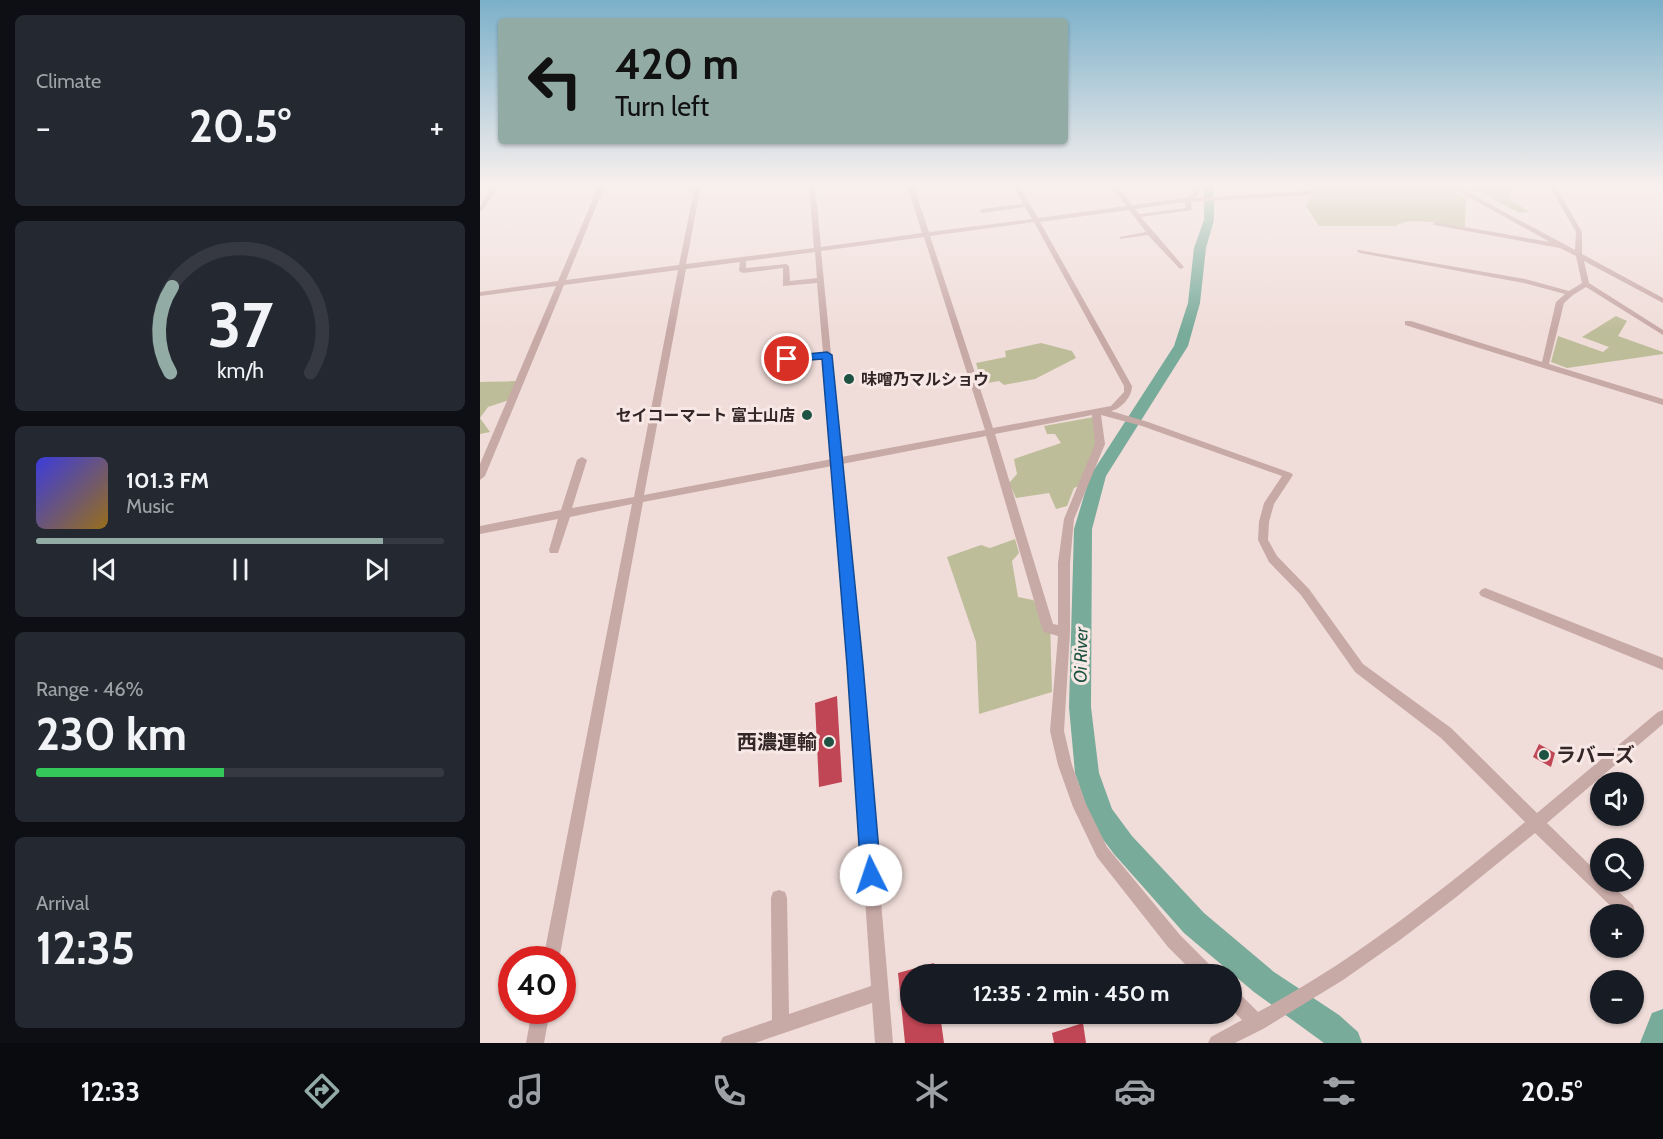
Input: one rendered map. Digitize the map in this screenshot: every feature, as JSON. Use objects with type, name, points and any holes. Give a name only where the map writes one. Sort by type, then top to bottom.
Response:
[{"type":"street","points":[[480,476],[582,234]]},
{"type":"street","points":[[554,946],[689,234]]},
{"type":"street","points":[[817,234],[855,665],[884,1043]]},
{"type":"street","points":[[480,294],[926,234],[990,432],[1048,628],[1065,632]]},
{"type":"street","points":[[480,530],[1114,408],[1128,393],[1128,386],[1043,234]]},
{"type":"street","points":[[1122,238],[1146,234]]},
{"type":"street","points":[[1151,234],[1180,267]]},
{"type":"street","points":[[1487,234],[1563,246]]},
{"type":"street","points":[[1540,234],[1663,296]]},
{"type":"street","points":[[1544,234],[1663,301]]},
{"type":"street","points":[[1579,234],[1579,253],[1586,284],[1663,333]]},
{"type":"street","points":[[1360,251],[1525,281],[1570,292]]},
{"type":"street","points":[[743,259],[743,271],[786,266],[786,284],[820,280]]},
{"type":"street","points":[[1545,365],[1560,302],[1570,292],[1586,284]]},
{"type":"street","points":[[1408,323],[1663,402]]},
{"type":"street","points":[[768,361],[827,355]]},
{"type":"street","points":[[1096,411],[1119,415],[1288,475],[1269,503],[1264,522],[1263,540],[1273,559],[1305,592],[1359,668],[1446,733],[1620,904]]},
{"type":"street","points":[[1096,411],[1100,444],[1070,519],[1064,563],[1065,632],[1057,731],[1065,765],[1080,807],[1102,852],[1174,941],[1197,964]]},
{"type":"street","points":[[554,550],[582,460]]},
{"type":"street","points":[[1485,593],[1663,664]]},
{"type":"street","points":[[1218,1043],[1280,1010],[1394,936],[1663,716]]},
{"type":"street","points":[[779,898],[781,1026]]},
{"type":"street","points":[[729,1043],[880,992]]},
{"type":"street","points":[[1242,1008],[1257,1023]]},
{"type":"street","points":[[535,1043],[539,1024]]},
{"type":"green space","points":[[1616,316],[1627,321],[1618,336],[1663,352],[1663,354],[1567,368],[1551,362],[1558,336],[1603,352],[1609,347],[1582,337]]},
{"type":"green space","points":[[1041,343],[1072,351],[1076,358],[1035,379],[1004,385],[999,381],[982,384],[976,363],[1006,357],[1005,351]]},
{"type":"green space","points":[[516,381],[509,400],[488,407],[480,418],[480,382]]},
{"type":"green space","points":[[1094,417],[1097,443],[1081,485],[1074,488],[1067,506],[1056,509],[1049,493],[1016,498],[1009,483],[1017,474],[1014,459],[1061,443],[1055,434],[1047,434],[1044,426]]},
{"type":"green space","points":[[480,418],[490,432],[480,434]]},
{"type":"green space","points":[[1015,539],[1019,553],[1012,561],[1018,597],[1033,600],[1050,618],[1052,692],[979,714],[976,642],[947,557],[981,545],[990,548]]},
{"type":"building","name":"西濃運輸","points":[[837,696],[842,782],[819,787],[815,703]]},
{"type":"building","name":"ラバーズ","points":[[1539,744],[1555,753],[1551,767],[1533,757]]},
{"type":"building","points":[[903,1024],[941,1024],[944,1043],[905,1043]]},
{"type":"building","points":[[1083,1024],[1086,1043],[1054,1043],[1052,1033]]},
{"type":"waterway","name":"Oi River","points":[[1205,234],[1200,248],[1194,303],[1181,346],[1098,476],[1083,529],[1080,707],[1087,773],[1102,817],[1123,845],[1194,923],[1264,982],[1328,1026],[1347,1043]]},
{"type":"waterway","points":[[1655,1043],[1663,1024]]},
{"type":"place","name":"味噌乃マルショウ","points":[[849,379]]},
{"type":"place","name":"セイコーマート 富士山店","points":[[807,415]]},
{"type":"place","name":"西濃運輸","points":[[829,742]]},
{"type":"place","name":"ラバーズ","points":[[1544,755]]},
{"type":"route","points":[[787,359],[806,359],[827,355],[871,875]]}]
